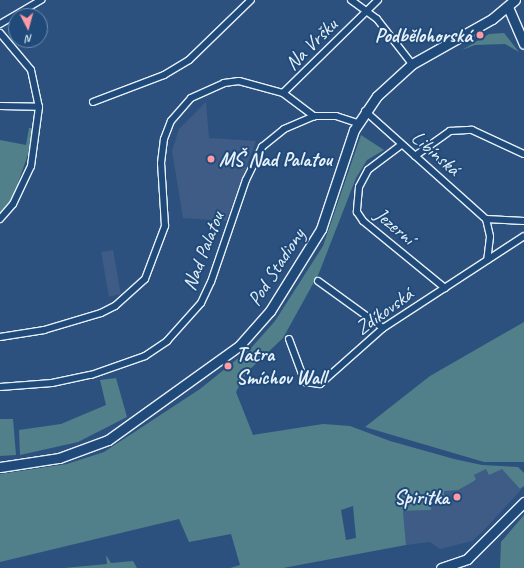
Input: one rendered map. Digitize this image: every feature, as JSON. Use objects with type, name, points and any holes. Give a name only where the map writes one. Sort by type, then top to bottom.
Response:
[{"type":"main road","points":[[515,0],[508,7],[524,44]]},
{"type":"main road","name":"Pod Stadiony","points":[[0,467],[60,458],[108,440],[240,346],[270,311],[321,230],[357,123],[365,111],[390,82],[412,64],[508,7]]},
{"type":"main road","points":[[441,568],[457,565],[524,502]]},
{"type":"street","points":[[0,24],[41,0]]},
{"type":"street","points":[[93,102],[164,75],[189,60],[252,0]]},
{"type":"street","points":[[351,0],[368,10],[412,64]]},
{"type":"street","name":"Na Vršku","points":[[283,93],[378,0]]},
{"type":"street","points":[[0,33],[31,70],[39,107],[31,166],[13,204],[0,219]]},
{"type":"street","points":[[0,337],[44,330],[101,313],[115,306],[145,279],[165,226],[161,153],[164,139],[171,121],[191,98],[224,82],[239,81],[283,93],[314,116],[336,116],[357,123]]},
{"type":"street","points":[[0,106],[39,107]]},
{"type":"street","name":"Libínská","points":[[365,111],[401,145],[486,219]]},
{"type":"street","name":"Nad Palatou","points":[[0,387],[52,383],[91,375],[145,356],[167,341],[201,303],[211,282],[246,180],[262,147],[284,129],[314,116]]},
{"type":"street","points":[[415,156],[450,131],[472,130],[524,154]]},
{"type":"street","name":"Jezerní","points":[[401,145],[368,170],[358,187],[357,212],[363,221],[445,288]]},
{"type":"street","points":[[487,260],[490,236],[486,219],[524,221]]},
{"type":"street","name":"Zdíkovská","points":[[289,340],[305,382],[314,386],[383,328],[524,236]]},
{"type":"street","points":[[318,281],[383,328]]},
{"type":"shaded area","name":"MŠ Nad Palatou","points":[[206,102],[209,138],[256,141],[226,221],[183,218],[172,151],[179,129]]},
{"type":"shaded area","points":[[113,250],[121,294],[109,296],[101,252]]},
{"type":"shaded area","points":[[486,469],[502,469],[521,490],[483,531],[472,541],[440,549],[430,542],[406,545],[403,511],[431,510],[431,502],[444,491],[476,481],[474,475]]},
{"type":"green space","points":[[504,33],[519,52],[505,44],[475,45],[462,50],[489,34]]},
{"type":"green space","points":[[29,128],[33,128],[32,143],[12,200],[0,214],[0,140],[26,145]]},
{"type":"green space","points":[[361,135],[384,150],[367,160],[356,178],[319,273],[283,338],[246,373],[236,392],[253,435],[323,424],[350,426],[390,441],[454,459],[482,465],[518,467],[524,473],[524,486],[520,489],[502,469],[489,475],[486,469],[474,475],[476,480],[458,490],[444,491],[444,502],[431,502],[431,510],[403,511],[406,545],[283,568],[230,568],[240,565],[231,534],[189,542],[179,519],[0,562],[0,474],[67,464],[104,452],[200,389],[251,348],[275,321],[323,246]],"holes":[[[353,506],[356,538],[346,540],[341,510]]]},
{"type":"green space","points":[[524,322],[524,462],[484,462],[365,427],[430,376]]},
{"type":"green space","points":[[116,378],[127,417],[78,442],[20,455],[19,430],[61,424],[106,405],[100,380]]},
{"type":"green space","points":[[0,419],[13,419],[16,455],[0,456]]},
{"type":"green space","points":[[524,515],[524,568],[500,568],[501,542]]},
{"type":"green space","points":[[106,555],[111,563],[133,561],[137,568],[64,568],[107,564]]},
{"type":"place","name":"Podbělohorská","points":[[480,35]]},
{"type":"place","name":"MŠ Nad Palatou","points":[[211,159]]},
{"type":"place","name":"Tatra Smíchov Wall","points":[[228,366]]},
{"type":"place","name":"Spiritka","points":[[457,497]]}]
